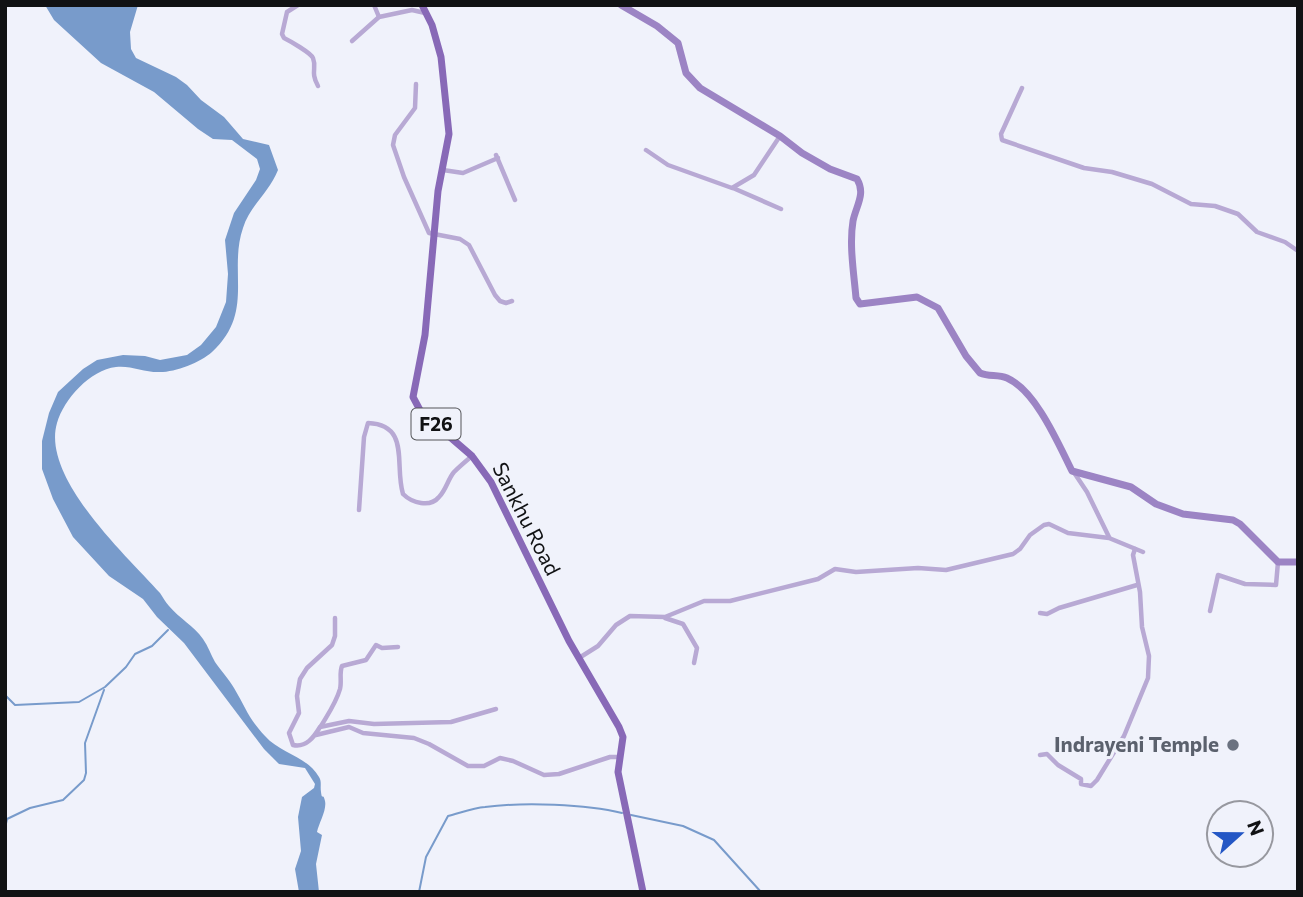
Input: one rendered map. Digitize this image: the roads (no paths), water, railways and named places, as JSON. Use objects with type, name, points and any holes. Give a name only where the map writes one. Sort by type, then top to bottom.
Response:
[{"type":"main road","name":"Sankhu Road","points":[[424,9],[441,57],[449,127],[438,191],[425,334],[413,397],[421,412],[472,456],[499,495],[531,565],[579,658],[620,727],[623,737],[618,757],[618,772],[643,892]]},
{"type":"street","points":[[299,5],[287,12],[282,34],[284,38],[311,54],[314,60],[313,76],[318,86]]},
{"type":"street","points":[[374,5],[379,17]]},
{"type":"street","points":[[621,5],[657,26],[678,43],[685,73],[699,89],[780,136],[802,153],[860,182],[860,199],[853,224],[856,298],[860,304],[917,297],[938,307],[966,356],[980,373],[1006,377],[1024,392],[1045,418],[1072,471],[1087,492],[1109,538]]},
{"type":"street","points":[[352,41],[379,17],[424,9]]},
{"type":"street","points":[[416,84],[415,108],[395,135],[393,145],[421,218],[429,233],[460,239],[469,245],[495,295],[500,301],[512,301]]},
{"type":"street","points":[[1022,88],[1001,134],[1002,140],[1084,168],[1112,172],[1152,184],[1192,204],[1215,206],[1238,215],[1257,232],[1298,250]]},
{"type":"street","points":[[732,188],[754,175],[780,136]]},
{"type":"street","points":[[646,150],[668,165],[781,209]]},
{"type":"street","points":[[442,169],[463,173],[497,157],[515,200]]},
{"type":"street","points":[[359,510],[364,437],[368,423],[389,427],[396,441],[403,494],[422,503],[432,502],[439,497],[453,473],[472,456]]},
{"type":"street","points":[[1072,471],[1131,488],[1156,504],[1183,514],[1233,520],[1278,562],[1298,562]]},
{"type":"street","points":[[665,617],[704,601],[730,601],[818,579],[835,569],[856,572],[918,568],[946,570],[1013,554],[1030,534],[1049,524],[1068,533],[1109,538],[1143,552]]},
{"type":"street","points":[[1040,755],[1047,754],[1058,765],[1082,779],[1081,784],[1091,786],[1124,736],[1148,678],[1149,656],[1142,628],[1133,555],[1135,550]]},
{"type":"street","points":[[1210,611],[1218,575],[1245,584],[1276,585],[1278,562]]},
{"type":"street","points":[[1041,613],[1047,614],[1137,585]]},
{"type":"street","points":[[579,658],[598,646],[624,619],[635,616],[665,617],[683,624],[697,648],[694,663]]},
{"type":"street","points":[[335,618],[332,645],[307,668],[300,679],[297,696],[299,713],[289,733],[290,740],[296,746],[304,744],[315,735],[334,705],[341,686],[342,666],[366,660],[376,645],[382,648],[398,647]]},
{"type":"street","points":[[320,727],[349,721],[374,724],[451,722],[496,709]]},
{"type":"street","points":[[315,735],[349,727],[363,733],[414,738],[468,766],[484,766],[500,758],[544,775],[559,774],[610,757],[618,757]]},
{"type":"water","points":[[45,5],[138,5],[130,32],[131,49],[136,58],[187,85],[201,100],[224,117],[243,139],[269,145],[278,170],[270,186],[250,212],[243,228],[239,244],[237,307],[225,337],[207,356],[179,369],[158,372],[116,367],[97,374],[79,387],[60,414],[55,445],[62,468],[90,515],[177,614],[199,634],[259,730],[278,747],[308,764],[319,777],[325,805],[317,832],[322,835],[316,864],[319,892],[299,892],[295,869],[301,851],[298,817],[302,797],[314,788],[315,784],[305,768],[279,764],[264,749],[184,643],[143,599],[109,576],[73,537],[53,499],[42,469],[42,441],[49,413],[58,392],[83,369],[97,360],[123,355],[160,360],[187,355],[201,345],[216,327],[226,302],[228,274],[225,240],[234,213],[256,180],[260,169],[257,159],[232,140],[213,139],[154,92],[101,63],[54,20]]},
{"type":"waterway","points":[[5,695],[15,705],[79,702],[105,687],[135,654],[152,646],[168,630]]},
{"type":"waterway","points":[[5,828],[7,819],[30,808],[63,800],[84,780],[85,743],[104,690]]},
{"type":"waterway","points":[[419,892],[426,857],[448,816],[480,808],[517,805],[573,806],[622,813]]},
{"type":"waterway","points":[[631,815],[683,826],[714,840],[761,892]]},
{"type":"place","name":"Indrayeni Temple","points":[[1233,745]]}]
